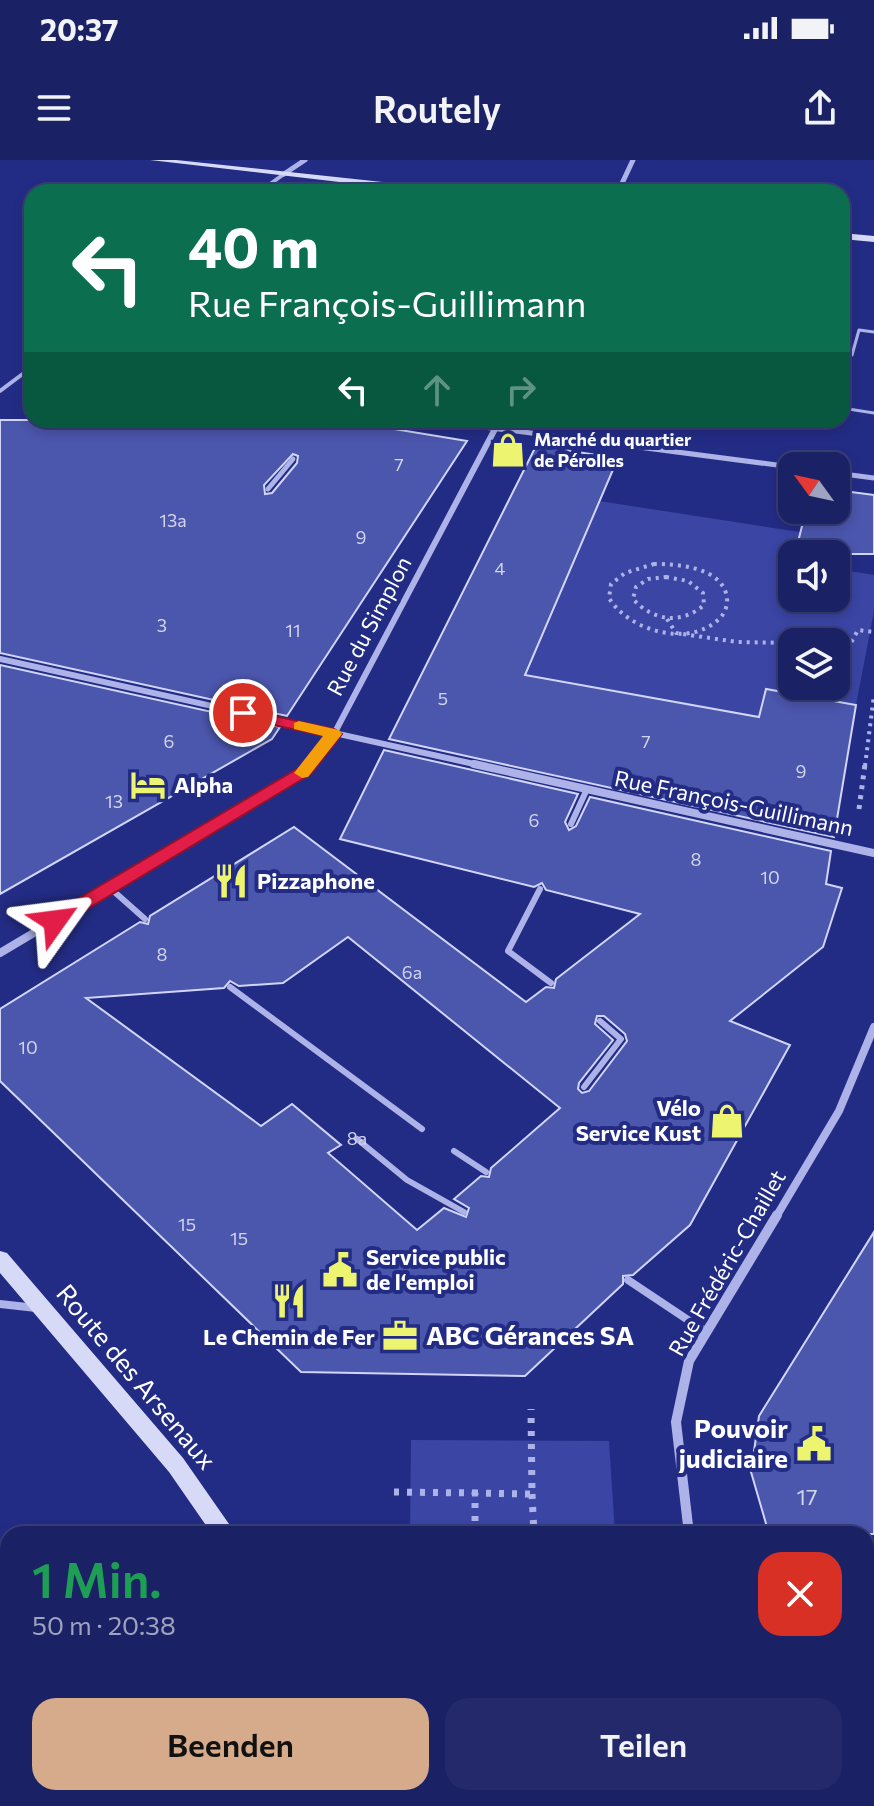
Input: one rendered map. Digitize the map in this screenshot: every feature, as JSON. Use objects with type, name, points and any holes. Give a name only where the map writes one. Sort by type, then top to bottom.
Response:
[{"type":"main road","points":[[154,160],[375,184]]},
{"type":"main road","points":[[850,237],[874,239]]},
{"type":"main road","name":"Route des Arsenaux","points":[[0,1259],[176,1465],[219,1526]]},
{"type":"street","points":[[270,184],[305,160]]},
{"type":"street","points":[[622,184],[633,160]]},
{"type":"street","points":[[0,391],[24,373]]},
{"type":"street","points":[[488,428],[778,465]]},
{"type":"street","name":"Rue du Simplon","points":[[0,953],[306,771],[334,734],[495,429]]},
{"type":"street","points":[[850,475],[874,478]]},
{"type":"street","name":"Rue François-Guillimann","points":[[0,659],[874,853]]},
{"type":"street","name":"Rue Frédéric-Chaillet","points":[[688,1526],[676,1422],[689,1361],[839,1111],[874,1027]]},
{"type":"lane","points":[[852,355],[859,330],[874,332]]},
{"type":"lane","points":[[850,409],[874,413]]},
{"type":"lane","points":[[268,489],[293,459]]},
{"type":"lane","name":"Rue François-Guillimann","points":[[571,824],[587,789]]},
{"type":"lane","points":[[110,888],[145,919]]},
{"type":"lane","points":[[540,889],[508,951],[551,983]]},
{"type":"lane","points":[[230,987],[422,1129]]},
{"type":"lane","points":[[584,1087],[621,1039],[600,1021]]},
{"type":"lane","points":[[357,1139],[407,1180],[464,1212]]},
{"type":"lane","points":[[454,1151],[486,1172]]},
{"type":"lane","points":[[628,1280],[706,1332]]},
{"type":"lane","points":[[0,1304],[42,1309]]},
{"type":"path","points":[[676,633],[697,631],[725,615],[729,605],[728,594],[720,583],[691,567],[654,564],[622,573],[612,582],[608,593],[610,605],[635,625],[676,633],[737,642],[778,643]]},
{"type":"path","points":[[667,618],[690,616],[698,611],[704,605],[703,593],[688,581],[666,577],[648,579],[636,587],[633,599],[638,606],[645,612],[667,618],[676,633]]},
{"type":"path","points":[[850,645],[858,630],[874,632]]},
{"type":"path","points":[[531,1409],[534,1526]]},
{"type":"path","points":[[394,1492],[532,1494]]},
{"type":"path","points":[[475,1493],[475,1526]]},
{"type":"shaded area","points":[[599,501],[800,532],[798,540],[778,540],[778,612],[850,612],[850,571],[874,575],[874,611],[856,705],[828,700],[850,700],[850,628],[778,628],[778,691],[766,689],[759,717],[525,675]]},
{"type":"shaded area","points":[[411,1440],[609,1441],[614,1526],[410,1526]]},
{"type":"building","points":[[0,420],[24,420],[24,428],[388,428],[467,441],[287,716],[0,653]],"holes":[[[293,454],[298,456],[297,463],[272,493],[265,494],[264,485]]]},
{"type":"building","points":[[536,446],[618,458],[525,675],[759,717],[766,689],[778,691],[778,700],[828,700],[856,705],[834,837],[389,739]]},
{"type":"building","points":[[850,492],[874,495],[874,554],[850,554],[850,540],[798,540],[802,524],[850,524]]},
{"type":"building","points":[[0,665],[280,727],[272,739],[0,894]]},
{"type":"building","points":[[384,750],[578,794],[565,822],[569,830],[576,826],[590,797],[831,851],[826,884],[842,888],[823,947],[730,1021],[790,1045],[690,1225],[633,1275],[623,1276],[623,1284],[525,1376],[301,1372],[0,1081],[0,1009],[140,922],[148,924],[150,916],[294,827],[526,1002],[546,987],[554,988],[556,979],[640,914],[546,890],[542,883],[534,887],[340,839]],"holes":[[[348,937],[560,1108],[491,1168],[489,1177],[481,1176],[454,1199],[469,1208],[466,1217],[444,1208],[417,1230],[328,1153],[341,1145],[292,1104],[261,1126],[86,998],[224,988],[230,981],[239,986],[283,983]],[[597,1016],[604,1016],[625,1034],[627,1041],[589,1091],[582,1093],[578,1089],[579,1083],[613,1040],[595,1024]]]},
{"type":"building","name":"Pouvoir judiciaire","points":[[874,1232],[874,1526],[767,1526],[751,1472],[759,1416]]},
{"type":"slow traffic","points":[[299,726],[334,734],[302,773]]},
{"type":"place","name":"Marché du quartier de Pérolles","points":[[508,450]]},
{"type":"place","name":"Alpha","points":[[148,785]]},
{"type":"place","name":"Pizzaphone","points":[[231,881]]},
{"type":"place","name":"Vélo Service Kust","points":[[727,1121]]},
{"type":"place","name":"Service public de l‘emploi","points":[[340,1270]]},
{"type":"place","name":"Le Chemin de Fer","points":[[289,1301]]},
{"type":"place","name":"ABC Gérances SA","points":[[400,1336]]},
{"type":"place","name":"Pouvoir judiciaire","points":[[814,1444]]},
{"type":"route","points":[[55,921],[306,771],[334,734],[243,713]]}]
